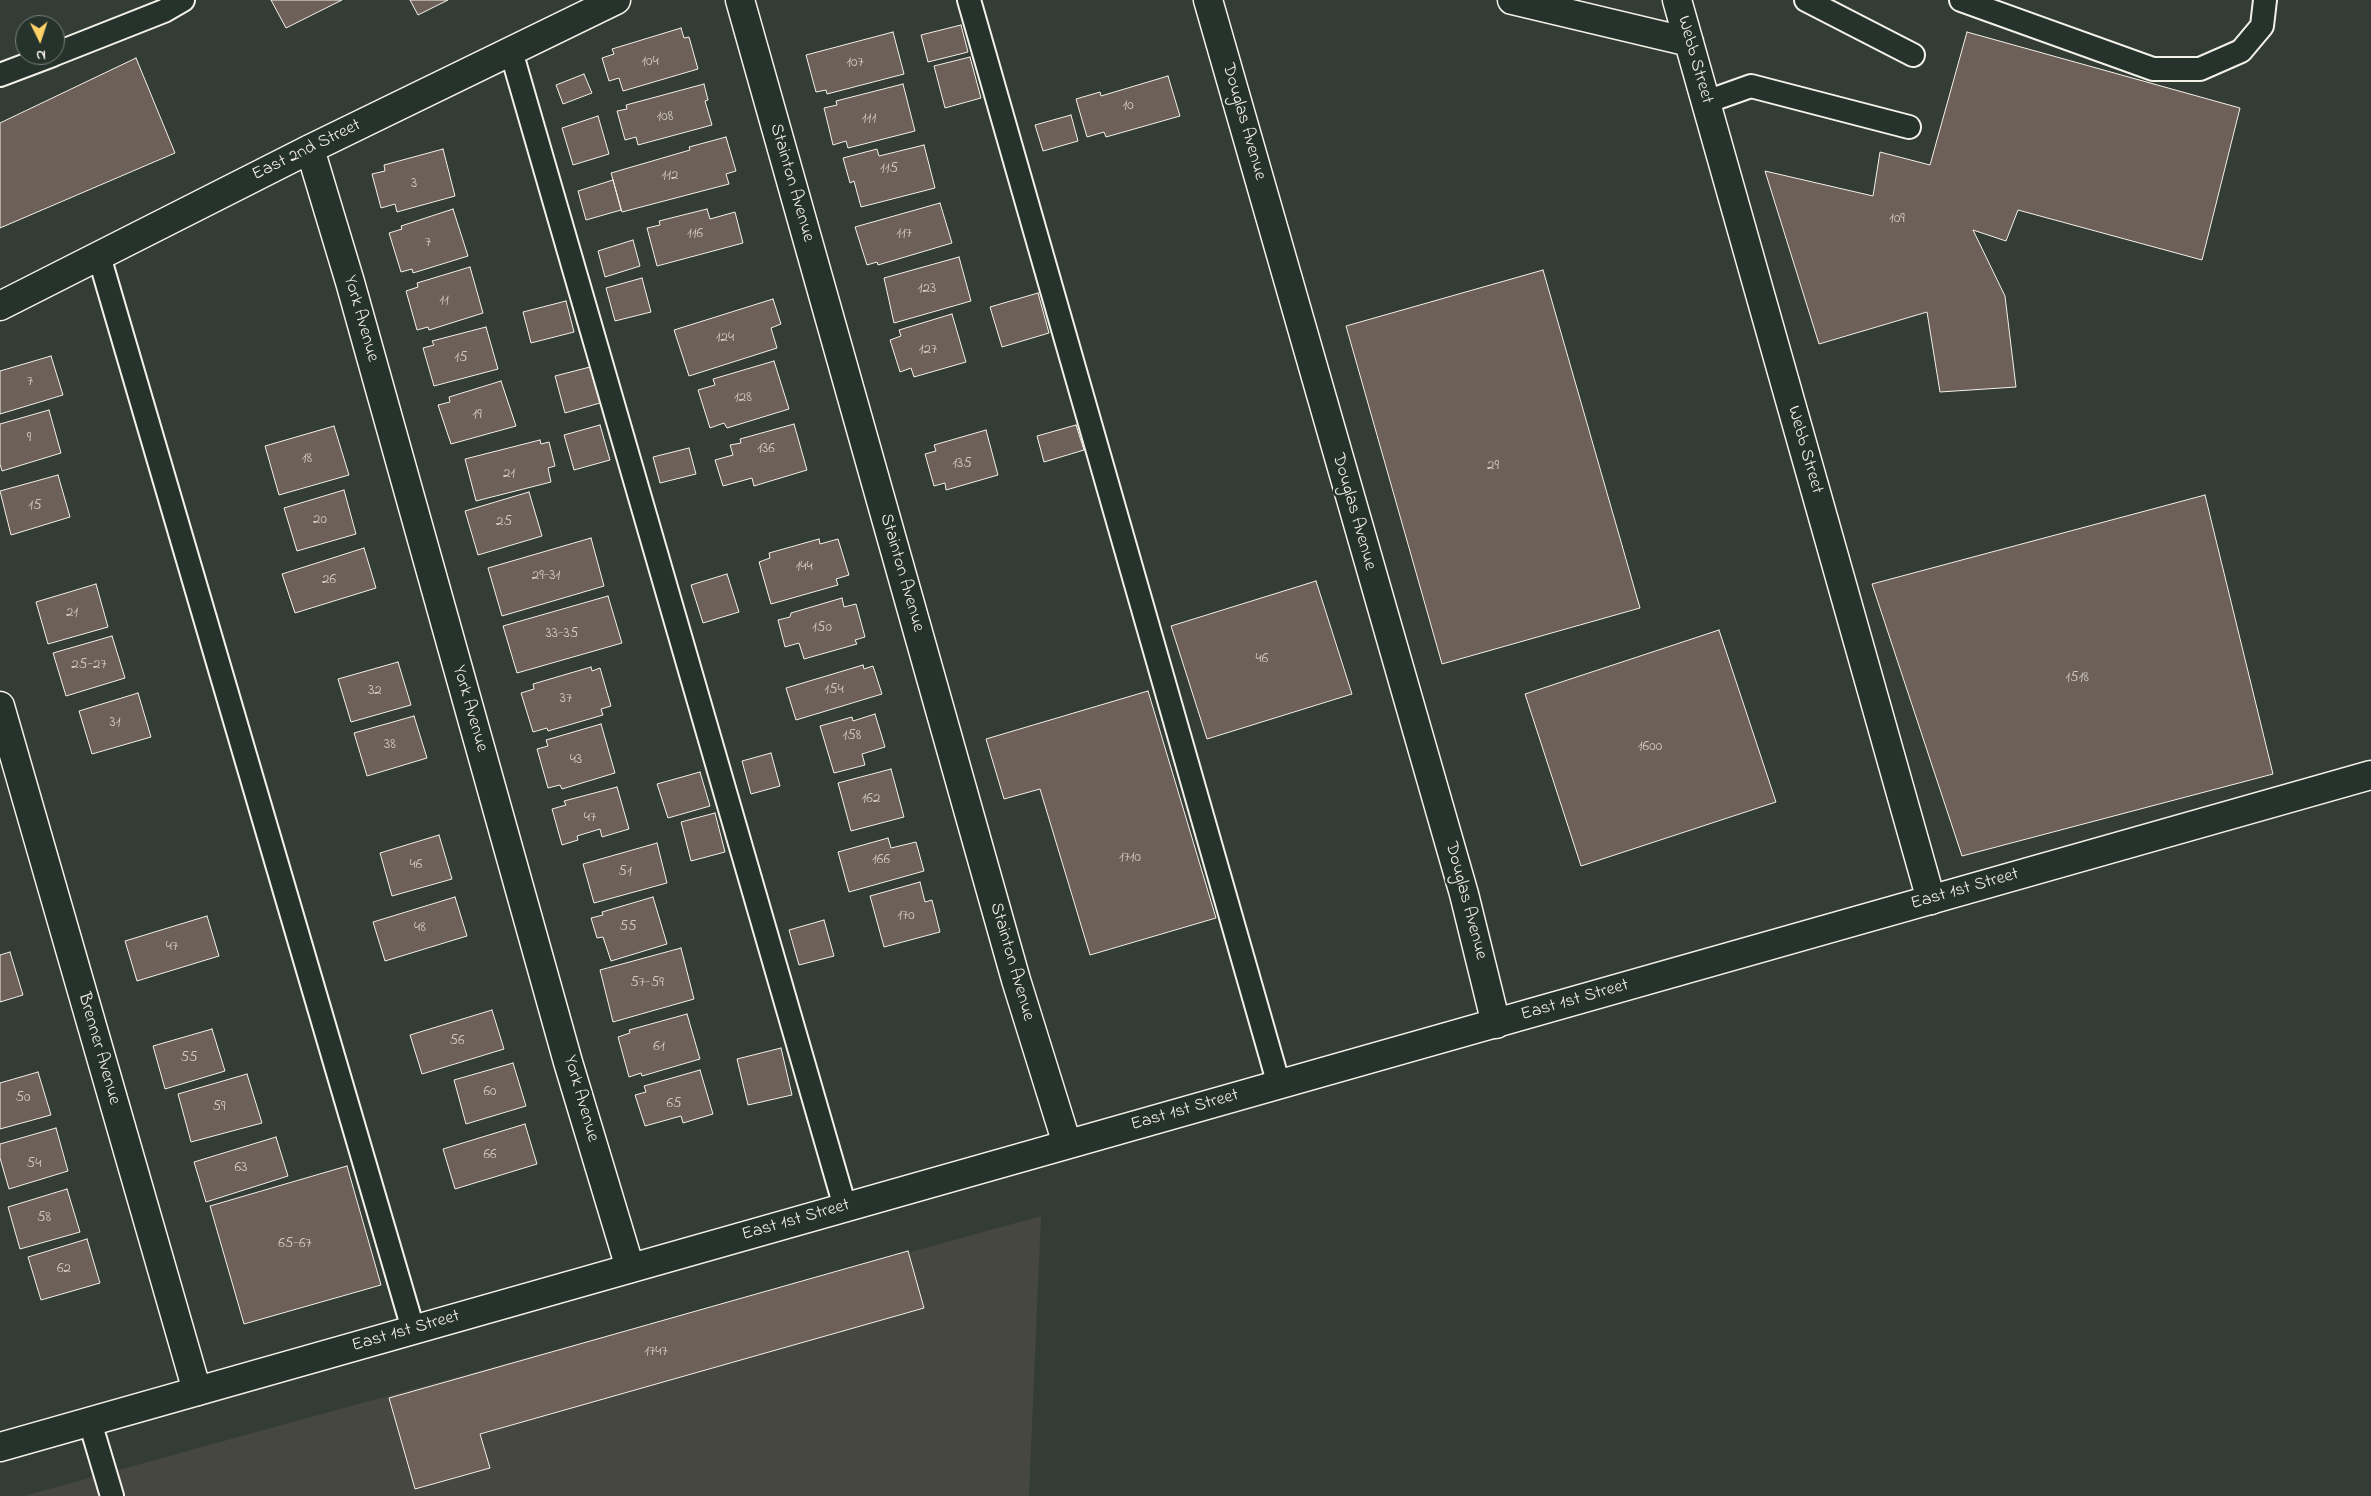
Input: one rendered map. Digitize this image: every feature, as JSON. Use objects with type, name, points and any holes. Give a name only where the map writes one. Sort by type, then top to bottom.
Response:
[{"type":"street","name":"East 2nd Street","points":[[0,306],[310,150],[616,0]]},
{"type":"street","name":"Stainton Avenue","points":[[740,0],[1016,980],[1067,1144]]},
{"type":"street","name":"Douglas Avenue","points":[[1208,0],[1464,894],[1496,1024]]},
{"type":"street","points":[[1512,0],[1689,42]]},
{"type":"street","name":"Webb Street","points":[[1677,0],[1931,900]]},
{"type":"street","name":"York Avenue","points":[[310,150],[350,282],[568,1062],[630,1268]]},
{"type":"street","name":"Brenner Avenue","points":[[0,706],[197,1391]]},
{"type":"street","name":"East 1st Street","points":[[0,1448],[414,1329],[2371,776]]},
{"type":"lane","points":[[65,50],[164,10],[183,0]]},
{"type":"lane","points":[[969,0],[1279,1085]]},
{"type":"lane","points":[[1806,0],[1913,55]]},
{"type":"lane","points":[[1961,0],[2153,69],[2200,69],[2241,51],[2262,26],[2265,0]]},
{"type":"lane","points":[[512,51],[845,1207]]},
{"type":"lane","points":[[0,75],[27,65]]},
{"type":"lane","points":[[1706,102],[1751,86],[1909,127]]},
{"type":"lane","points":[[98,256],[414,1329]]},
{"type":"lane","points":[[90,1422],[112,1496]]},
{"type":"shaded area","points":[[1041,1216],[1029,1496],[24,1496]]},
{"type":"building","points":[[271,0],[342,0],[286,28]]},
{"type":"building","points":[[410,0],[448,0],[418,15]]},
{"type":"building","points":[[961,25],[968,52],[928,62],[921,35]]},
{"type":"building","points":[[681,28],[684,38],[689,37],[698,69],[623,91],[619,78],[609,81],[602,58],[614,54],[612,49]]},
{"type":"building","points":[[893,32],[904,74],[827,94],[826,90],[816,92],[806,55]]},
{"type":"building","points":[[1967,32],[2240,108],[2202,260],[2018,210],[2006,241],[1973,230],[2005,296],[2016,387],[1940,392],[1927,312],[1819,344],[1765,171],[1873,196],[1880,152],[1930,165]]},
{"type":"building","points":[[970,57],[981,98],[945,108],[934,66]]},
{"type":"building","points":[[136,58],[175,153],[0,228],[0,123]]},
{"type":"building","points":[[584,74],[592,93],[563,104],[556,85]]},
{"type":"building","points":[[1168,76],[1180,116],[1106,137],[1104,132],[1087,137],[1076,99],[1100,92],[1101,96]]},
{"type":"building","points":[[704,84],[708,100],[705,101],[712,125],[638,145],[636,137],[625,140],[617,111],[627,109],[626,105]]},
{"type":"building","points":[[903,84],[915,131],[848,148],[846,141],[833,145],[824,108],[837,105],[836,101]]},
{"type":"building","points":[[1071,115],[1078,141],[1043,151],[1035,125]]},
{"type":"building","points":[[598,116],[609,154],[573,165],[562,128]]},
{"type":"building","points":[[726,137],[736,171],[726,174],[729,184],[622,212],[611,173],[690,150],[689,147]]},
{"type":"building","points":[[924,145],[935,188],[861,207],[854,181],[850,183],[843,158],[877,149],[879,156]]},
{"type":"building","points":[[443,149],[455,196],[397,212],[395,204],[381,208],[372,174],[385,171],[384,165]]},
{"type":"building","points":[[613,180],[621,210],[586,220],[578,191]]},
{"type":"building","points":[[940,203],[952,243],[878,265],[877,262],[867,265],[855,227]]},
{"type":"building","points":[[453,209],[468,256],[413,273],[412,269],[401,272],[389,233],[402,229],[401,226]]},
{"type":"building","points":[[707,209],[710,219],[735,212],[743,243],[657,266],[647,228],[660,225],[659,221]]},
{"type":"building","points":[[633,240],[640,266],[605,277],[598,251]]},
{"type":"building","points":[[959,257],[971,301],[894,323],[884,278]]},
{"type":"building","points":[[470,267],[483,313],[429,330],[428,327],[417,330],[406,291],[418,287],[417,283]]},
{"type":"building","points":[[1543,270],[1640,608],[1442,664],[1346,326]]},
{"type":"building","points":[[642,278],[651,312],[615,321],[606,288]]},
{"type":"building","points":[[1038,293],[1049,333],[1002,347],[990,307]]},
{"type":"building","points":[[773,299],[781,324],[771,328],[777,348],[689,376],[674,330]]},
{"type":"building","points":[[566,301],[574,332],[531,343],[523,312]]},
{"type":"building","points":[[952,314],[966,362],[914,377],[911,368],[900,372],[890,340],[901,336],[899,330]]},
{"type":"building","points":[[486,327],[498,369],[434,386],[423,348],[434,345],[432,341]]},
{"type":"building","points":[[51,356],[63,395],[0,414],[0,371]]},
{"type":"building","points":[[774,361],[789,409],[727,428],[724,423],[710,428],[698,390],[715,385],[713,379]]},
{"type":"building","points":[[590,367],[600,403],[565,413],[555,376]]},
{"type":"building","points":[[501,381],[516,426],[451,444],[438,405],[450,402],[449,397]]},
{"type":"building","points":[[49,410],[61,453],[2,471],[0,464],[0,424]]},
{"type":"building","points":[[794,424],[807,470],[754,486],[752,478],[723,486],[715,460],[733,455],[730,445],[741,443],[740,439]]},
{"type":"building","points":[[600,425],[610,460],[574,470],[564,435]]},
{"type":"building","points":[[1076,425],[1084,450],[1044,462],[1037,436]]},
{"type":"building","points":[[334,426],[349,475],[279,495],[265,446]]},
{"type":"building","points":[[986,430],[998,475],[946,490],[945,483],[934,486],[925,454],[936,451],[934,445]]},
{"type":"building","points":[[540,440],[541,444],[549,442],[555,466],[548,468],[551,482],[476,501],[465,459]]},
{"type":"building","points":[[689,448],[696,474],[660,483],[653,457]]},
{"type":"building","points":[[58,475],[70,517],[11,535],[0,491]]},
{"type":"building","points":[[344,490],[356,534],[297,551],[284,508]]},
{"type":"building","points":[[529,492],[542,536],[478,555],[465,511]]},
{"type":"building","points":[[2205,495],[2273,774],[1962,856],[1872,584]]},
{"type":"building","points":[[591,538],[604,586],[502,616],[488,568]]},
{"type":"building","points":[[819,539],[820,544],[838,539],[849,575],[836,579],[838,585],[771,604],[759,562],[770,558],[769,553]]},
{"type":"building","points":[[364,548],[376,588],[295,613],[282,574]]},
{"type":"building","points":[[727,574],[739,612],[703,623],[691,585]]},
{"type":"building","points":[[1316,581],[1352,694],[1207,739],[1171,626]]},
{"type":"building","points":[[96,584],[108,627],[48,644],[36,602]]},
{"type":"building","points":[[608,596],[622,643],[517,673],[503,626]]},
{"type":"building","points":[[842,598],[844,607],[856,604],[865,637],[855,640],[857,644],[804,659],[799,643],[785,647],[778,620],[790,617],[791,613]]},
{"type":"building","points":[[1719,630],[1776,802],[1581,866],[1525,694]]},
{"type":"building","points":[[112,636],[125,678],[66,696],[53,653]]},
{"type":"building","points":[[398,662],[411,705],[351,722],[338,679]]},
{"type":"building","points":[[863,665],[864,669],[873,666],[882,694],[796,720],[786,688]]},
{"type":"building","points":[[591,667],[592,671],[600,668],[611,706],[601,709],[603,715],[548,731],[547,728],[533,732],[521,693],[534,689],[533,684]]},
{"type":"building","points":[[1148,691],[1216,918],[1090,955],[1040,789],[1004,799],[986,739]]},
{"type":"building","points":[[138,693],[151,737],[92,754],[79,711]]},
{"type":"building","points":[[875,714],[885,747],[862,754],[865,765],[834,773],[820,726],[852,717],[853,721]]},
{"type":"building","points":[[414,716],[427,758],[367,776],[354,733]]},
{"type":"building","points":[[601,724],[615,773],[562,789],[560,785],[548,788],[537,749],[548,746],[546,740]]},
{"type":"building","points":[[771,753],[780,786],[751,794],[742,761]]},
{"type":"building","points":[[891,769],[904,817],[851,831],[838,783]]},
{"type":"building","points":[[700,772],[710,806],[668,818],[657,784]]},
{"type":"building","points":[[617,787],[629,829],[602,837],[600,829],[577,836],[578,840],[562,845],[552,809],[566,805],[564,801]]},
{"type":"building","points":[[715,813],[725,852],[691,861],[681,822]]},
{"type":"building","points":[[439,835],[452,879],[392,896],[380,853]]},
{"type":"building","points":[[888,838],[891,848],[916,842],[924,871],[849,892],[838,852]]},
{"type":"building","points":[[657,843],[667,883],[594,903],[583,864]]},
{"type":"building","points":[[920,882],[925,902],[932,900],[940,932],[884,947],[870,896]]},
{"type":"building","points":[[455,897],[467,936],[385,961],[373,922]]},
{"type":"building","points":[[653,897],[667,944],[611,961],[603,937],[597,938],[591,918],[603,915],[602,912]]},
{"type":"building","points":[[207,916],[219,956],[137,981],[125,941]]},
{"type":"building","points":[[824,920],[834,956],[799,965],[789,930]]},
{"type":"building","points":[[681,948],[694,999],[613,1022],[600,970]]},
{"type":"building","points":[[10,952],[23,995],[0,1002],[0,955]]},
{"type":"building","points":[[492,1010],[504,1049],[422,1074],[410,1035]]},
{"type":"building","points":[[687,1014],[700,1059],[642,1076],[641,1073],[629,1077],[618,1037],[630,1033],[629,1030]]},
{"type":"building","points":[[212,1029],[225,1071],[165,1089],[153,1046]]},
{"type":"building","points":[[781,1048],[792,1095],[748,1105],[737,1059]]},
{"type":"building","points":[[513,1063],[526,1106],[466,1124],[454,1080]]},
{"type":"building","points":[[700,1070],[713,1114],[683,1123],[681,1116],[645,1126],[635,1095],[646,1092],[644,1086]]},
{"type":"building","points":[[38,1072],[51,1115],[0,1129],[0,1083]]},
{"type":"building","points":[[247,1074],[262,1123],[191,1142],[178,1094]]},
{"type":"building","points":[[525,1124],[537,1164],[455,1189],[443,1149]]},
{"type":"building","points":[[56,1128],[68,1171],[9,1189],[0,1158],[0,1144]]},
{"type":"building","points":[[276,1137],[288,1176],[206,1202],[194,1162]]},
{"type":"building","points":[[347,1166],[381,1285],[244,1324],[210,1206]]},
{"type":"building","points":[[67,1189],[80,1232],[20,1249],[8,1207]]},
{"type":"building","points":[[87,1239],[100,1283],[41,1300],[28,1257]]},
{"type":"building","points":[[908,1251],[924,1308],[480,1434],[490,1468],[415,1489],[389,1398]]}]
